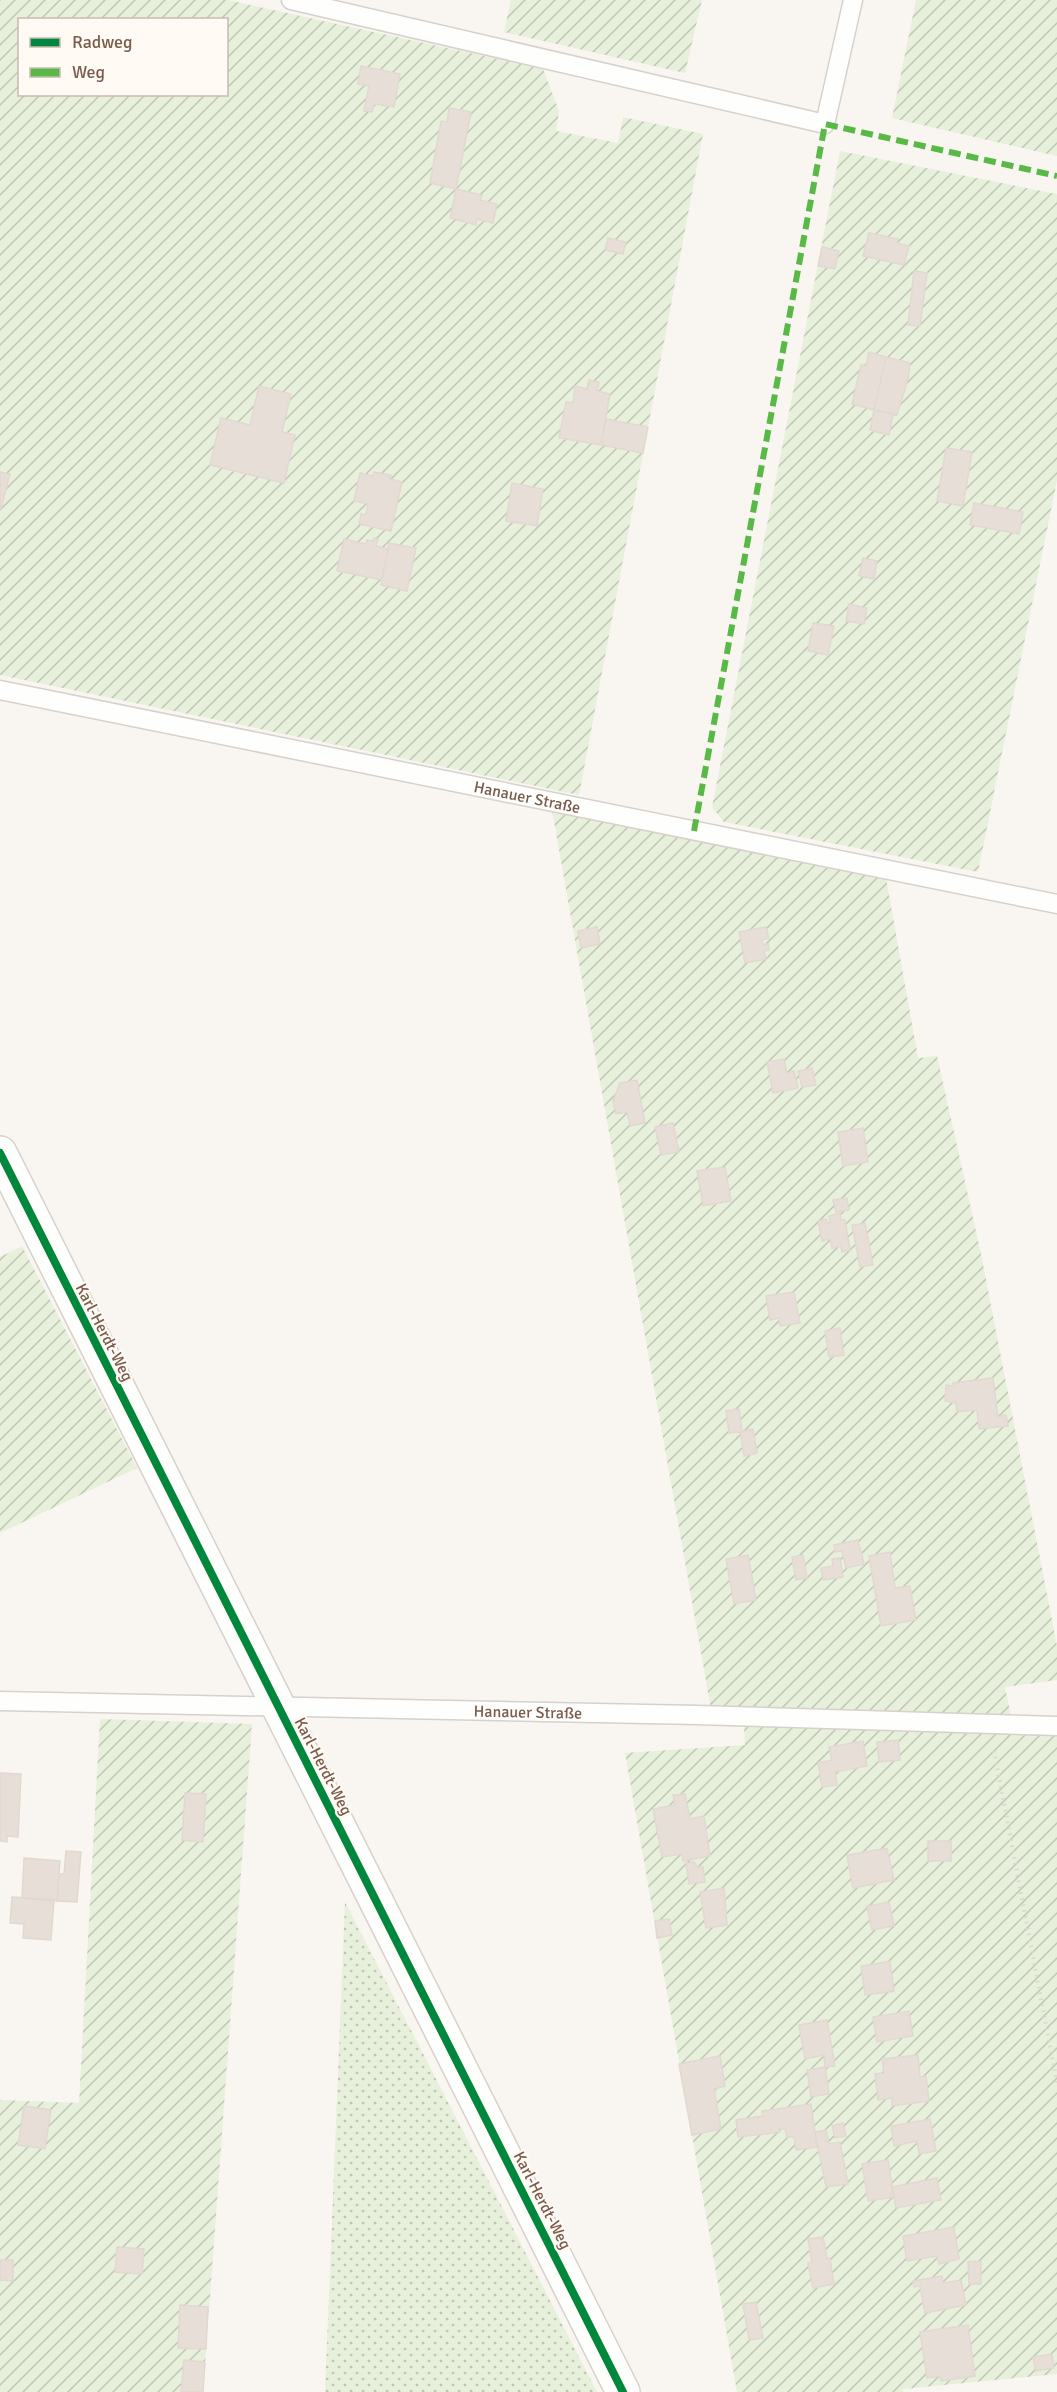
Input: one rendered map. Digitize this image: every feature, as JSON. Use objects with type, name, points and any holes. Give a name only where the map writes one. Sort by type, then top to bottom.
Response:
[{"type":"street","name":"Karl-Herdt-Weg","points":[[0,1153],[623,2392]]},
{"type":"lane","points":[[291,0],[825,124],[854,0]]},
{"type":"lane","name":"Hanauer Straße","points":[[0,690],[1057,904]]},
{"type":"lane","name":"Hanauer Straße","points":[[0,1701],[686,1715],[1057,1726]]},
{"type":"path","points":[[989,1724],[1057,2083]]},
{"type":"green space","points":[[0,0],[228,0],[543,69],[559,111],[556,131],[618,143],[623,117],[703,134],[579,795],[0,675]]},
{"type":"green space","points":[[511,0],[702,0],[685,73],[504,32]]},
{"type":"green space","points":[[916,0],[1057,0],[1057,156],[892,118]]},
{"type":"green space","points":[[840,151],[1057,194],[1057,480],[978,872],[724,822],[712,807]]},
{"type":"green space","points":[[552,810],[886,878],[918,1058],[937,1056],[981,1254],[1057,1646],[1057,1680],[1005,1687],[1011,1716],[711,1709]]},
{"type":"green space","points":[[22,1246],[137,1468],[0,1533],[0,1257]]},
{"type":"green space","points":[[100,1719],[252,1724],[203,2392],[0,2392],[0,2100],[79,2103]]},
{"type":"green space","points":[[744,1726],[1057,1736],[1057,2374],[903,2389],[903,2392],[737,2392],[625,1753],[745,1745]]},
{"type":"green space","points":[[345,1902],[597,2392],[325,2392]]},
{"type":"building","points":[[361,66],[400,74],[394,107],[374,104],[372,112],[364,111],[369,86],[358,84]]},
{"type":"building","points":[[449,108],[471,112],[456,189],[430,183],[441,121],[447,122]]},
{"type":"building","points":[[456,189],[482,195],[480,200],[497,204],[493,223],[477,219],[476,225],[450,218]]},
{"type":"building","points":[[869,233],[898,239],[897,243],[909,246],[904,265],[863,256]]},
{"type":"building","points":[[608,238],[626,242],[623,254],[605,250]]},
{"type":"building","points":[[822,247],[839,251],[835,269],[818,266]]},
{"type":"building","points":[[914,271],[927,273],[920,326],[908,325]]},
{"type":"building","points":[[869,352],[886,357],[874,410],[852,404],[861,365],[866,366]]},
{"type":"building","points":[[886,357],[910,363],[908,379],[897,415],[874,410]]},
{"type":"building","points":[[589,380],[599,382],[597,391],[610,394],[601,445],[559,438],[566,402],[573,403],[575,386],[587,389]]},
{"type":"building","points":[[259,386],[291,394],[282,432],[295,435],[284,483],[210,465],[221,418],[250,425]]},
{"type":"building","points":[[874,410],[893,414],[889,435],[870,430]]},
{"type":"building","points":[[606,419],[648,427],[643,453],[601,445]]},
{"type":"building","points":[[946,448],[972,452],[963,506],[937,501]]},
{"type":"building","points":[[0,472],[10,474],[1,509],[0,509]]},
{"type":"building","points":[[374,472],[391,475],[390,479],[402,482],[391,531],[359,524],[361,514],[366,515],[368,504],[354,501],[360,473],[373,476]]},
{"type":"building","points":[[512,483],[543,489],[537,526],[506,521]]},
{"type":"building","points":[[974,503],[1023,512],[1019,534],[970,525]]},
{"type":"building","points":[[374,538],[378,539],[376,546],[388,549],[382,580],[337,571],[344,539],[366,544],[367,540],[373,541]]},
{"type":"building","points":[[389,543],[416,548],[407,591],[381,585]]},
{"type":"building","points":[[863,558],[877,561],[874,579],[859,576]]},
{"type":"building","points":[[849,604],[867,608],[864,624],[846,621]]},
{"type":"building","points":[[813,623],[834,626],[828,655],[808,651]]},
{"type":"building","points":[[597,927],[600,944],[581,948],[578,931]]},
{"type":"building","points":[[766,927],[769,938],[762,940],[763,945],[768,944],[769,950],[764,951],[766,959],[745,963],[739,932]]},
{"type":"building","points":[[784,1059],[787,1073],[794,1071],[798,1088],[773,1093],[767,1062]]},
{"type":"building","points":[[812,1068],[816,1085],[802,1087],[798,1071]]},
{"type":"building","points":[[637,1080],[645,1123],[630,1126],[627,1112],[616,1114],[613,1101],[620,1083]]},
{"type":"building","points":[[673,1123],[679,1152],[661,1155],[655,1127]]},
{"type":"building","points":[[863,1128],[868,1162],[843,1166],[838,1132]]},
{"type":"building","points":[[725,1167],[731,1201],[703,1206],[697,1171]]},
{"type":"building","points":[[847,1198],[849,1210],[836,1212],[833,1200]]},
{"type":"building","points":[[840,1213],[841,1220],[845,1220],[850,1250],[842,1252],[841,1246],[832,1248],[830,1239],[822,1241],[818,1221],[826,1219],[827,1223],[830,1223],[829,1216]]},
{"type":"building","points":[[865,1223],[873,1265],[860,1267],[852,1225]]},
{"type":"building","points":[[794,1292],[800,1323],[780,1326],[779,1318],[770,1320],[766,1296]]},
{"type":"building","points":[[840,1328],[844,1355],[829,1357],[825,1331]]},
{"type":"building","points":[[993,1378],[998,1417],[1006,1415],[1008,1426],[979,1429],[977,1410],[957,1412],[956,1403],[945,1401],[946,1385],[954,1386],[953,1383]]},
{"type":"building","points":[[739,1409],[742,1431],[753,1429],[757,1453],[744,1456],[740,1432],[729,1433],[726,1411]]},
{"type":"building","points":[[858,1540],[864,1564],[846,1568],[842,1551],[835,1552],[834,1545]]},
{"type":"building","points":[[890,1552],[895,1588],[910,1586],[916,1620],[881,1626],[869,1556]]},
{"type":"building","points":[[748,1555],[756,1600],[734,1604],[726,1559]]},
{"type":"building","points":[[803,1555],[807,1578],[796,1580],[792,1557]]},
{"type":"building","points":[[840,1558],[843,1577],[823,1580],[821,1568],[833,1566],[832,1559]]},
{"type":"building","points":[[898,1740],[900,1760],[879,1762],[877,1742]]},
{"type":"building","points":[[863,1741],[867,1766],[835,1772],[837,1785],[822,1787],[818,1763],[832,1760],[829,1747]]},
{"type":"building","points":[[0,1773],[21,1774],[18,1837],[7,1836],[7,1842],[0,1841]]},
{"type":"building","points":[[185,1793],[206,1794],[203,1842],[182,1840]]},
{"type":"building","points":[[685,1794],[690,1819],[704,1816],[710,1856],[683,1861],[682,1854],[662,1857],[653,1809],[675,1805],[673,1795]]},
{"type":"building","points":[[928,1841],[951,1841],[951,1861],[928,1861]]},
{"type":"building","points":[[887,1848],[894,1880],[853,1888],[847,1855]]},
{"type":"building","points":[[66,1851],[81,1852],[77,1902],[57,1901],[59,1874],[64,1874]]},
{"type":"building","points":[[24,1858],[60,1861],[57,1901],[22,1898]]},
{"type":"building","points":[[694,1862],[697,1867],[703,1867],[705,1882],[689,1884],[686,1863]]},
{"type":"building","points":[[724,1888],[727,1925],[706,1928],[700,1892]]},
{"type":"building","points":[[12,1897],[54,1900],[51,1940],[23,1938],[24,1924],[10,1923]]},
{"type":"building","points":[[889,1902],[894,1926],[872,1930],[867,1906]]},
{"type":"building","points":[[669,1919],[672,1935],[657,1938],[655,1921]]},
{"type":"building","points":[[890,1961],[894,1991],[865,1995],[861,1966]]},
{"type":"building","points":[[909,2011],[913,2036],[877,2042],[873,2017]]},
{"type":"building","points":[[827,2020],[835,2066],[825,2067],[824,2055],[805,2059],[799,2025]]},
{"type":"building","points":[[918,2055],[920,2077],[926,2076],[929,2101],[892,2106],[892,2098],[878,2100],[875,2074],[884,2073],[882,2059]]},
{"type":"building","points":[[720,2056],[725,2086],[714,2089],[721,2129],[692,2135],[679,2064]]},
{"type":"building","points":[[825,2067],[829,2094],[811,2097],[807,2070]]},
{"type":"building","points":[[811,2104],[817,2147],[796,2150],[794,2137],[787,2137],[785,2129],[779,2129],[780,2132],[738,2137],[736,2120],[763,2116],[762,2111]]},
{"type":"building","points":[[24,2106],[51,2110],[45,2149],[18,2145]]},
{"type":"building","points":[[930,2119],[936,2151],[919,2154],[917,2141],[894,2146],[891,2126]]},
{"type":"building","points":[[843,2123],[846,2136],[835,2138],[832,2126]]},
{"type":"building","points":[[826,2130],[829,2144],[840,2142],[848,2184],[826,2187],[815,2132]]},
{"type":"building","points":[[888,2160],[894,2197],[868,2201],[862,2164]]},
{"type":"building","points":[[937,2178],[941,2200],[896,2208],[892,2187]]},
{"type":"building","points":[[954,2227],[959,2259],[939,2264],[937,2256],[907,2261],[903,2236]]},
{"type":"building","points":[[823,2237],[827,2259],[830,2258],[834,2284],[813,2288],[808,2263],[812,2262],[808,2239]]},
{"type":"building","points":[[117,2247],[144,2249],[142,2274],[115,2272]]},
{"type":"building","points":[[0,2260],[13,2260],[13,2281],[0,2280]]},
{"type":"building","points":[[981,2261],[981,2284],[969,2284],[968,2262]]},
{"type":"building","points":[[942,2276],[943,2283],[961,2280],[966,2305],[925,2313],[920,2286],[914,2287],[913,2281]]},
{"type":"building","points":[[756,2302],[763,2338],[749,2340],[743,2304]]},
{"type":"building","points":[[180,2305],[208,2307],[206,2349],[178,2348]]},
{"type":"building","points":[[968,2325],[975,2376],[941,2381],[940,2376],[927,2378],[920,2332]]},
{"type":"building","points":[[1052,2354],[1054,2368],[1036,2371],[1033,2357]]},
{"type":"building","points":[[184,2360],[205,2362],[203,2392],[181,2392]]},
{"type":"marked path","points":[[694,831],[825,124],[1057,176]]},
{"type":"cycle path","points":[[0,1153],[623,2392]]}]
